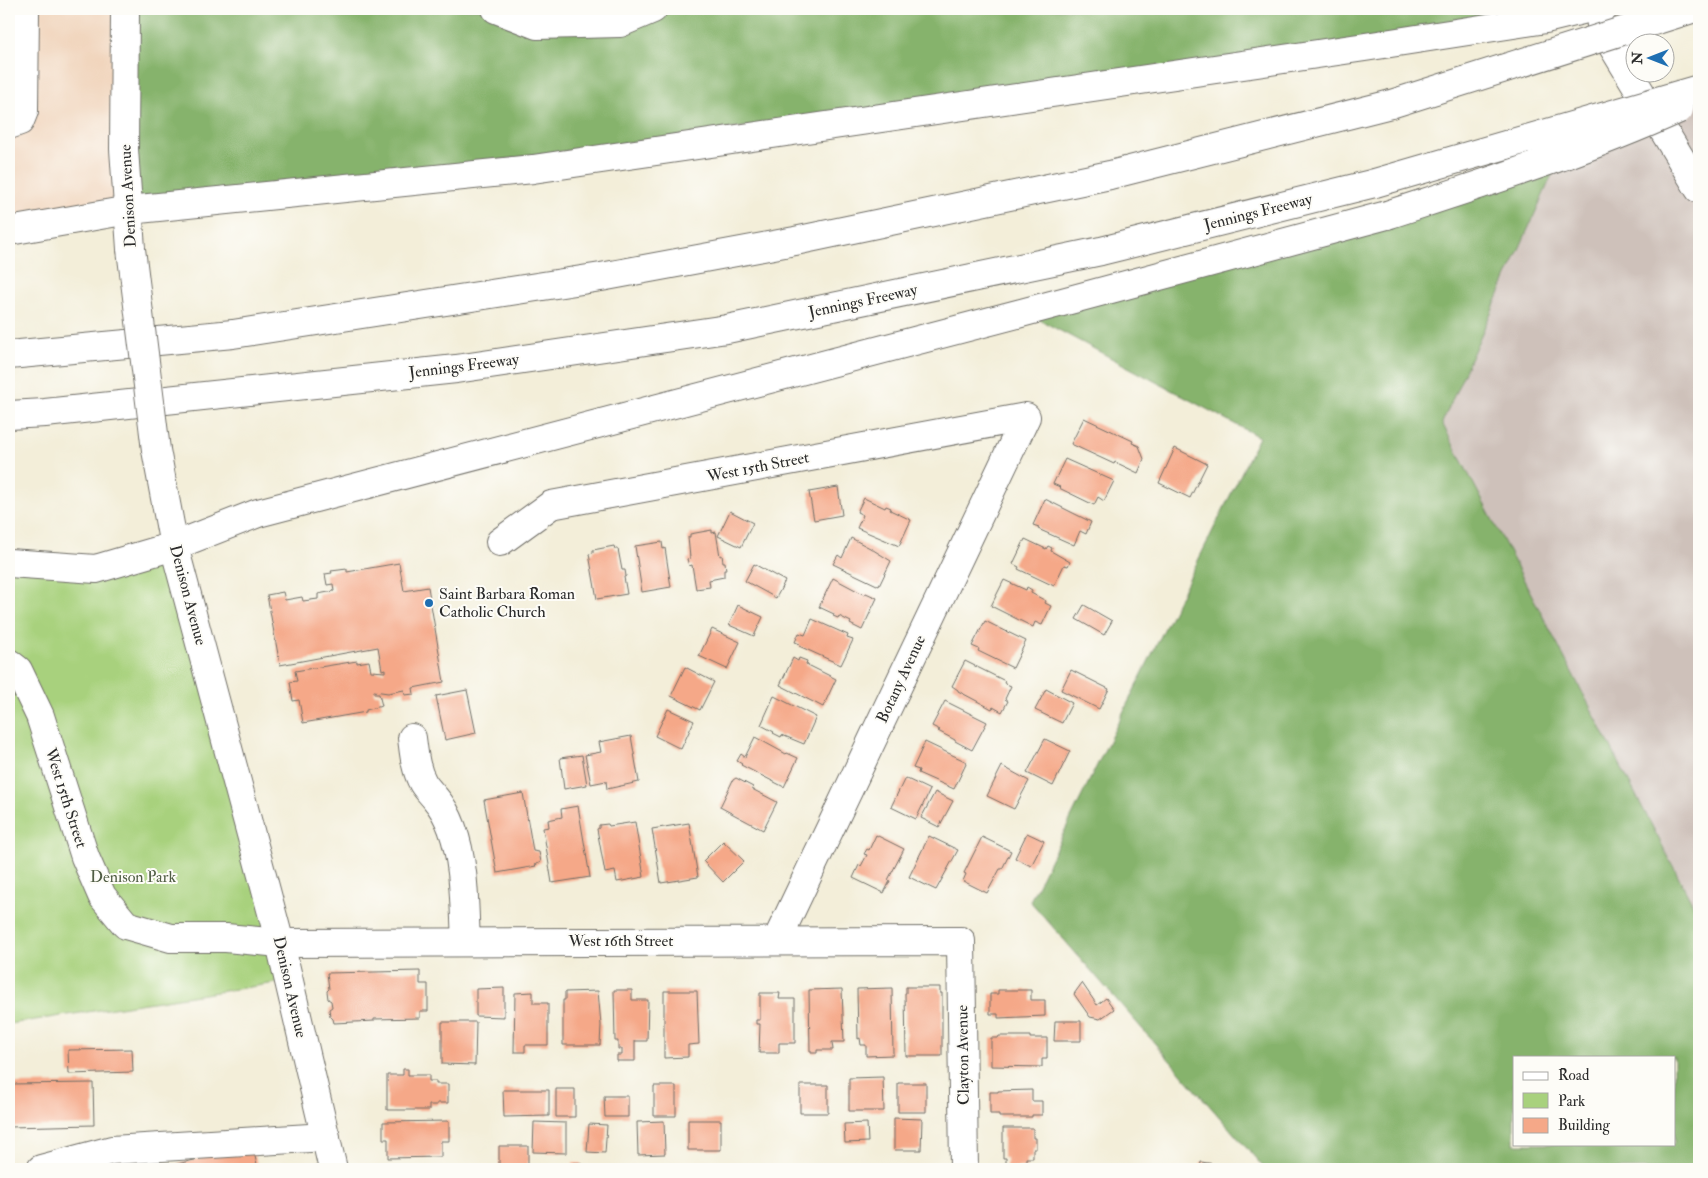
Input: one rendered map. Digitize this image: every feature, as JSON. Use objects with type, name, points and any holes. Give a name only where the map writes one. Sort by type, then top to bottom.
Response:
[{"type":"main road","points":[[9,126],[20,121],[24,111],[25,9]]},
{"type":"main road","name":"Denison Avenue","points":[[125,9],[124,150],[131,249],[156,450],[174,546],[280,943],[333,1169]]},
{"type":"main road","points":[[496,9],[537,25],[620,23],[653,9]]},
{"type":"main road","points":[[9,231],[129,210],[533,170],[1365,47],[1546,19],[1587,9]]},
{"type":"main road","points":[[1600,9],[1601,27],[1699,189]]},
{"type":"main road","points":[[9,356],[233,334],[611,275],[795,241],[1110,175],[1391,104],[1692,9]]},
{"type":"main road","name":"Jennings Freeway","points":[[9,415],[45,413],[456,369],[727,329],[1101,251],[1375,182],[1699,89]]},
{"type":"main road","points":[[9,563],[96,569],[174,546],[258,513],[996,320],[1387,215],[1518,172],[1629,132],[1699,100]]},
{"type":"main road","name":"West 15th Street","points":[[500,542],[551,505],[1026,417]]},
{"type":"main road","name":"Botany Avenue","points":[[777,940],[1026,417]]},
{"type":"main road","name":"West 15th Street","points":[[9,663],[18,670],[40,716],[85,857],[102,896],[126,925],[171,938],[226,938],[280,943]]},
{"type":"main road","points":[[412,738],[416,767],[424,785],[443,809],[452,827],[456,842],[462,876],[466,942]]},
{"type":"main road","name":"West 16th Street","points":[[280,943],[777,940],[961,941]]},
{"type":"main road","name":"Clayton Avenue","points":[[961,941],[964,1169]]},
{"type":"main road","points":[[42,1169],[98,1158],[326,1137]]},
{"type":"shaded area","points":[[9,9],[125,9],[129,210],[9,231]]},
{"type":"shaded area","points":[[1699,102],[1699,916],[1442,423],[1560,157]]},
{"type":"green space","points":[[125,9],[1587,9],[1546,19],[129,210]]},
{"type":"green space","points":[[1560,157],[1442,423],[1699,916],[1699,1169],[1265,1169],[1030,901],[1259,437],[1025,312]]},
{"type":"green space","name":"Denison Park","points":[[174,546],[289,981],[9,1024],[9,563],[96,569]]},
{"type":"building","points":[[9,9],[11,9],[12,36],[9,36]]},
{"type":"building","points":[[1084,418],[1133,441],[1132,443],[1139,446],[1144,459],[1138,473],[1071,444]]},
{"type":"building","points":[[1175,448],[1207,464],[1190,498],[1159,483]]},
{"type":"building","points":[[1065,459],[1114,481],[1104,501],[1098,497],[1094,505],[1053,484]]},
{"type":"building","points":[[838,487],[842,515],[814,520],[809,492]]},
{"type":"building","points":[[864,498],[885,508],[886,506],[891,508],[890,510],[911,520],[899,546],[857,528],[863,515],[857,512]]},
{"type":"building","points":[[1045,499],[1091,522],[1086,534],[1080,531],[1074,545],[1033,525]]},
{"type":"building","points":[[730,511],[753,523],[741,547],[718,536]]},
{"type":"building","points":[[712,530],[712,533],[716,532],[720,556],[722,555],[726,570],[724,570],[724,577],[709,580],[710,587],[696,589],[692,565],[689,566],[687,559],[690,558],[688,537],[690,537],[690,534]]},
{"type":"building","points":[[851,538],[891,561],[879,586],[833,564],[838,555],[842,558]]},
{"type":"building","points":[[1025,539],[1046,549],[1048,546],[1052,548],[1051,551],[1070,562],[1068,566],[1064,565],[1054,586],[1018,569],[1019,567],[1013,564]]},
{"type":"building","points":[[662,542],[663,549],[665,548],[671,587],[642,592],[635,546]]},
{"type":"building","points":[[614,546],[615,549],[618,549],[622,570],[625,570],[626,576],[624,577],[627,594],[597,599],[589,554],[593,553],[593,550]]},
{"type":"building","points":[[399,563],[404,591],[428,587],[444,682],[413,688],[414,694],[405,695],[404,690],[388,693],[374,691],[374,694],[379,694],[382,706],[366,710],[366,712],[303,723],[299,700],[293,701],[290,682],[297,681],[295,671],[357,661],[357,663],[369,661],[371,671],[385,672],[385,669],[382,670],[378,647],[280,665],[267,595],[283,592],[285,600],[302,597],[303,601],[318,599],[318,594],[334,591],[333,584],[327,585],[325,574],[332,573],[331,571],[347,569],[347,572]]},
{"type":"building","points":[[754,564],[785,581],[776,598],[745,581]]},
{"type":"building","points":[[833,578],[865,595],[866,593],[877,598],[862,630],[850,624],[851,622],[839,616],[838,618],[833,616],[834,614],[819,607]]},
{"type":"building","points":[[1004,580],[1026,590],[1027,587],[1032,590],[1031,593],[1051,606],[1042,625],[1035,622],[1033,627],[991,606]]},
{"type":"building","points":[[738,605],[763,617],[754,636],[729,625]]},
{"type":"building","points":[[1084,605],[1112,621],[1104,635],[1076,619]]},
{"type":"building","points":[[812,619],[848,635],[847,638],[853,640],[841,665],[799,646],[800,644],[795,642],[799,633],[805,635]]},
{"type":"building","points":[[985,621],[1026,641],[1013,668],[978,651],[979,649],[972,646]]},
{"type":"building","points":[[712,629],[740,642],[727,669],[699,656]]},
{"type":"building","points":[[793,658],[798,661],[799,658],[807,661],[806,664],[836,679],[823,707],[780,685]]},
{"type":"building","points":[[965,661],[1005,681],[1004,683],[1011,686],[1005,699],[1008,701],[1002,712],[993,707],[992,709],[952,686]]},
{"type":"building","points":[[685,667],[714,682],[700,710],[671,696]]},
{"type":"building","points":[[1071,670],[1109,689],[1099,709],[1061,690]]},
{"type":"building","points":[[1046,689],[1072,703],[1062,723],[1035,710]]},
{"type":"building","points":[[467,690],[476,733],[445,740],[436,696]]},
{"type":"building","points":[[774,696],[816,717],[804,744],[782,735],[781,737],[761,725]]},
{"type":"building","points":[[945,701],[987,722],[972,750],[932,726]]},
{"type":"building","points":[[668,709],[694,721],[681,749],[655,736]]},
{"type":"building","points":[[631,736],[639,782],[607,789],[606,781],[591,784],[585,755],[601,752],[599,742]]},
{"type":"building","points":[[755,737],[786,754],[798,758],[784,787],[741,765],[737,761],[741,754],[745,757]]},
{"type":"building","points":[[1045,739],[1070,751],[1053,786],[1027,773]]},
{"type":"building","points":[[925,742],[967,762],[954,789],[918,773],[919,770],[913,768]]},
{"type":"building","points":[[582,755],[587,785],[564,789],[560,758]]},
{"type":"building","points":[[1002,766],[1029,781],[1014,809],[987,796]]},
{"type":"building","points":[[736,778],[777,802],[763,830],[720,807],[733,780]]},
{"type":"building","points":[[905,778],[930,790],[916,819],[891,807]]},
{"type":"building","points":[[935,792],[953,801],[939,827],[921,818]]},
{"type":"building","points":[[523,793],[533,851],[539,852],[541,862],[536,866],[497,873],[484,800]]},
{"type":"building","points":[[578,806],[590,877],[552,883],[543,828],[549,827],[548,820],[562,817],[561,809]]},
{"type":"building","points":[[635,822],[644,877],[617,882],[615,871],[605,873],[597,829],[599,825],[608,824],[609,826]]},
{"type":"building","points":[[689,823],[698,877],[661,883],[652,829]]},
{"type":"building","points":[[1027,833],[1044,841],[1031,866],[1015,858]]},
{"type":"building","points":[[876,835],[904,849],[888,880],[890,881],[884,893],[853,878],[859,865],[861,866],[867,855],[864,854],[867,849],[869,850]]},
{"type":"building","points":[[929,836],[958,850],[936,890],[909,877]]},
{"type":"building","points":[[982,837],[1011,851],[987,893],[963,881],[966,874],[964,873]]},
{"type":"building","points":[[723,841],[744,861],[723,882],[703,861]]},
{"type":"building","points":[[420,971],[420,984],[428,984],[428,1011],[420,1011],[420,1018],[374,1019],[374,1021],[334,1023],[330,1016],[329,1009],[332,1007],[331,1001],[328,999],[327,973]]},
{"type":"building","points":[[1082,983],[1097,1005],[1106,998],[1114,1009],[1100,1019],[1090,1017],[1074,994]]},
{"type":"building","points":[[906,987],[940,987],[940,993],[942,993],[942,1056],[906,1056]]},
{"type":"building","points":[[504,988],[504,1017],[476,1016],[476,989]]},
{"type":"building","points":[[892,988],[893,1055],[866,1056],[866,1045],[861,1045],[860,1038],[858,1039],[857,989]]},
{"type":"building","points":[[842,989],[844,1042],[832,1042],[833,1050],[817,1050],[817,1053],[812,1053],[810,1051],[809,990]]},
{"type":"building","points":[[614,990],[632,990],[632,1000],[648,1000],[647,1041],[635,1041],[635,1061],[617,1061],[617,1055],[622,1055],[622,1049],[618,1049],[618,1041],[615,1041]]},
{"type":"building","points":[[998,990],[1031,990],[1031,1000],[1045,1000],[1045,1016],[998,1018],[998,1014],[990,1014],[990,994],[998,994]]},
{"type":"building","points":[[598,991],[601,1025],[600,1045],[563,1045],[563,1000],[565,1000],[565,992]]},
{"type":"building","points":[[664,991],[697,991],[699,1044],[688,1045],[688,1057],[664,1058]]},
{"type":"building","points":[[533,992],[533,1003],[548,1003],[548,1045],[525,1045],[525,1052],[514,1052],[515,993]]},
{"type":"building","points":[[760,993],[780,993],[779,999],[795,999],[795,1043],[779,1043],[779,1053],[759,1053],[760,1024],[756,1024],[756,1020],[760,1020]]},
{"type":"building","points":[[1055,1021],[1081,1021],[1081,1041],[1054,1041]]},
{"type":"building","points":[[442,1022],[476,1022],[475,1065],[442,1064]]},
{"type":"building","points":[[999,1036],[1047,1038],[1047,1059],[1042,1059],[1042,1067],[991,1066],[991,1038],[998,1038]]},
{"type":"building","points":[[132,1049],[133,1072],[69,1074],[68,1050]]},
{"type":"building","points":[[403,1069],[408,1069],[408,1075],[429,1075],[429,1081],[436,1081],[436,1084],[448,1084],[448,1103],[429,1105],[429,1110],[387,1110],[387,1075],[403,1075]]},
{"type":"building","points":[[883,1077],[884,1111],[849,1111],[849,1078]]},
{"type":"building","points":[[93,1083],[94,1125],[9,1127],[9,1084]]},
{"type":"building","points":[[898,1083],[926,1083],[926,1112],[898,1112]]},
{"type":"building","points":[[800,1085],[828,1085],[828,1113],[800,1113]]},
{"type":"building","points":[[654,1086],[676,1086],[676,1116],[654,1116]]},
{"type":"building","points":[[556,1089],[575,1089],[575,1117],[556,1117]]},
{"type":"building","points":[[503,1090],[549,1090],[549,1116],[504,1117]]},
{"type":"building","points":[[1032,1090],[1032,1101],[1042,1101],[1042,1115],[1032,1115],[1032,1117],[999,1117],[999,1114],[990,1114],[990,1092]]},
{"type":"building","points":[[604,1096],[628,1096],[628,1117],[605,1117]]},
{"type":"building","points":[[894,1118],[922,1119],[921,1150],[894,1150]]},
{"type":"building","points":[[688,1120],[721,1120],[721,1150],[688,1150]]},
{"type":"building","points":[[449,1121],[449,1141],[441,1141],[441,1157],[388,1158],[388,1139],[383,1139],[383,1122]]},
{"type":"building","points":[[664,1121],[665,1154],[638,1155],[637,1122]]},
{"type":"building","points":[[534,1122],[566,1123],[566,1153],[533,1152]]},
{"type":"building","points":[[867,1123],[868,1142],[845,1143],[844,1124]]},
{"type":"building","points":[[589,1124],[607,1125],[605,1153],[587,1152]]},
{"type":"building","points":[[1003,1128],[1033,1128],[1033,1138],[1036,1138],[1036,1149],[1033,1149],[1033,1158],[1026,1158],[1026,1167],[1006,1168],[1006,1158],[1003,1158]]},
{"type":"building","points":[[499,1146],[528,1146],[528,1167],[499,1167]]},
{"type":"building","points":[[201,1148],[253,1148],[258,1169],[155,1169],[203,1158]]},
{"type":"building","points":[[1201,1162],[1236,1167],[1235,1169],[1200,1169]]},
{"type":"building","points":[[573,1163],[581,1163],[581,1169],[573,1169]]},
{"type":"place","name":"Saint Barbara Roman Catholic Church","points":[[429,603]]}]
